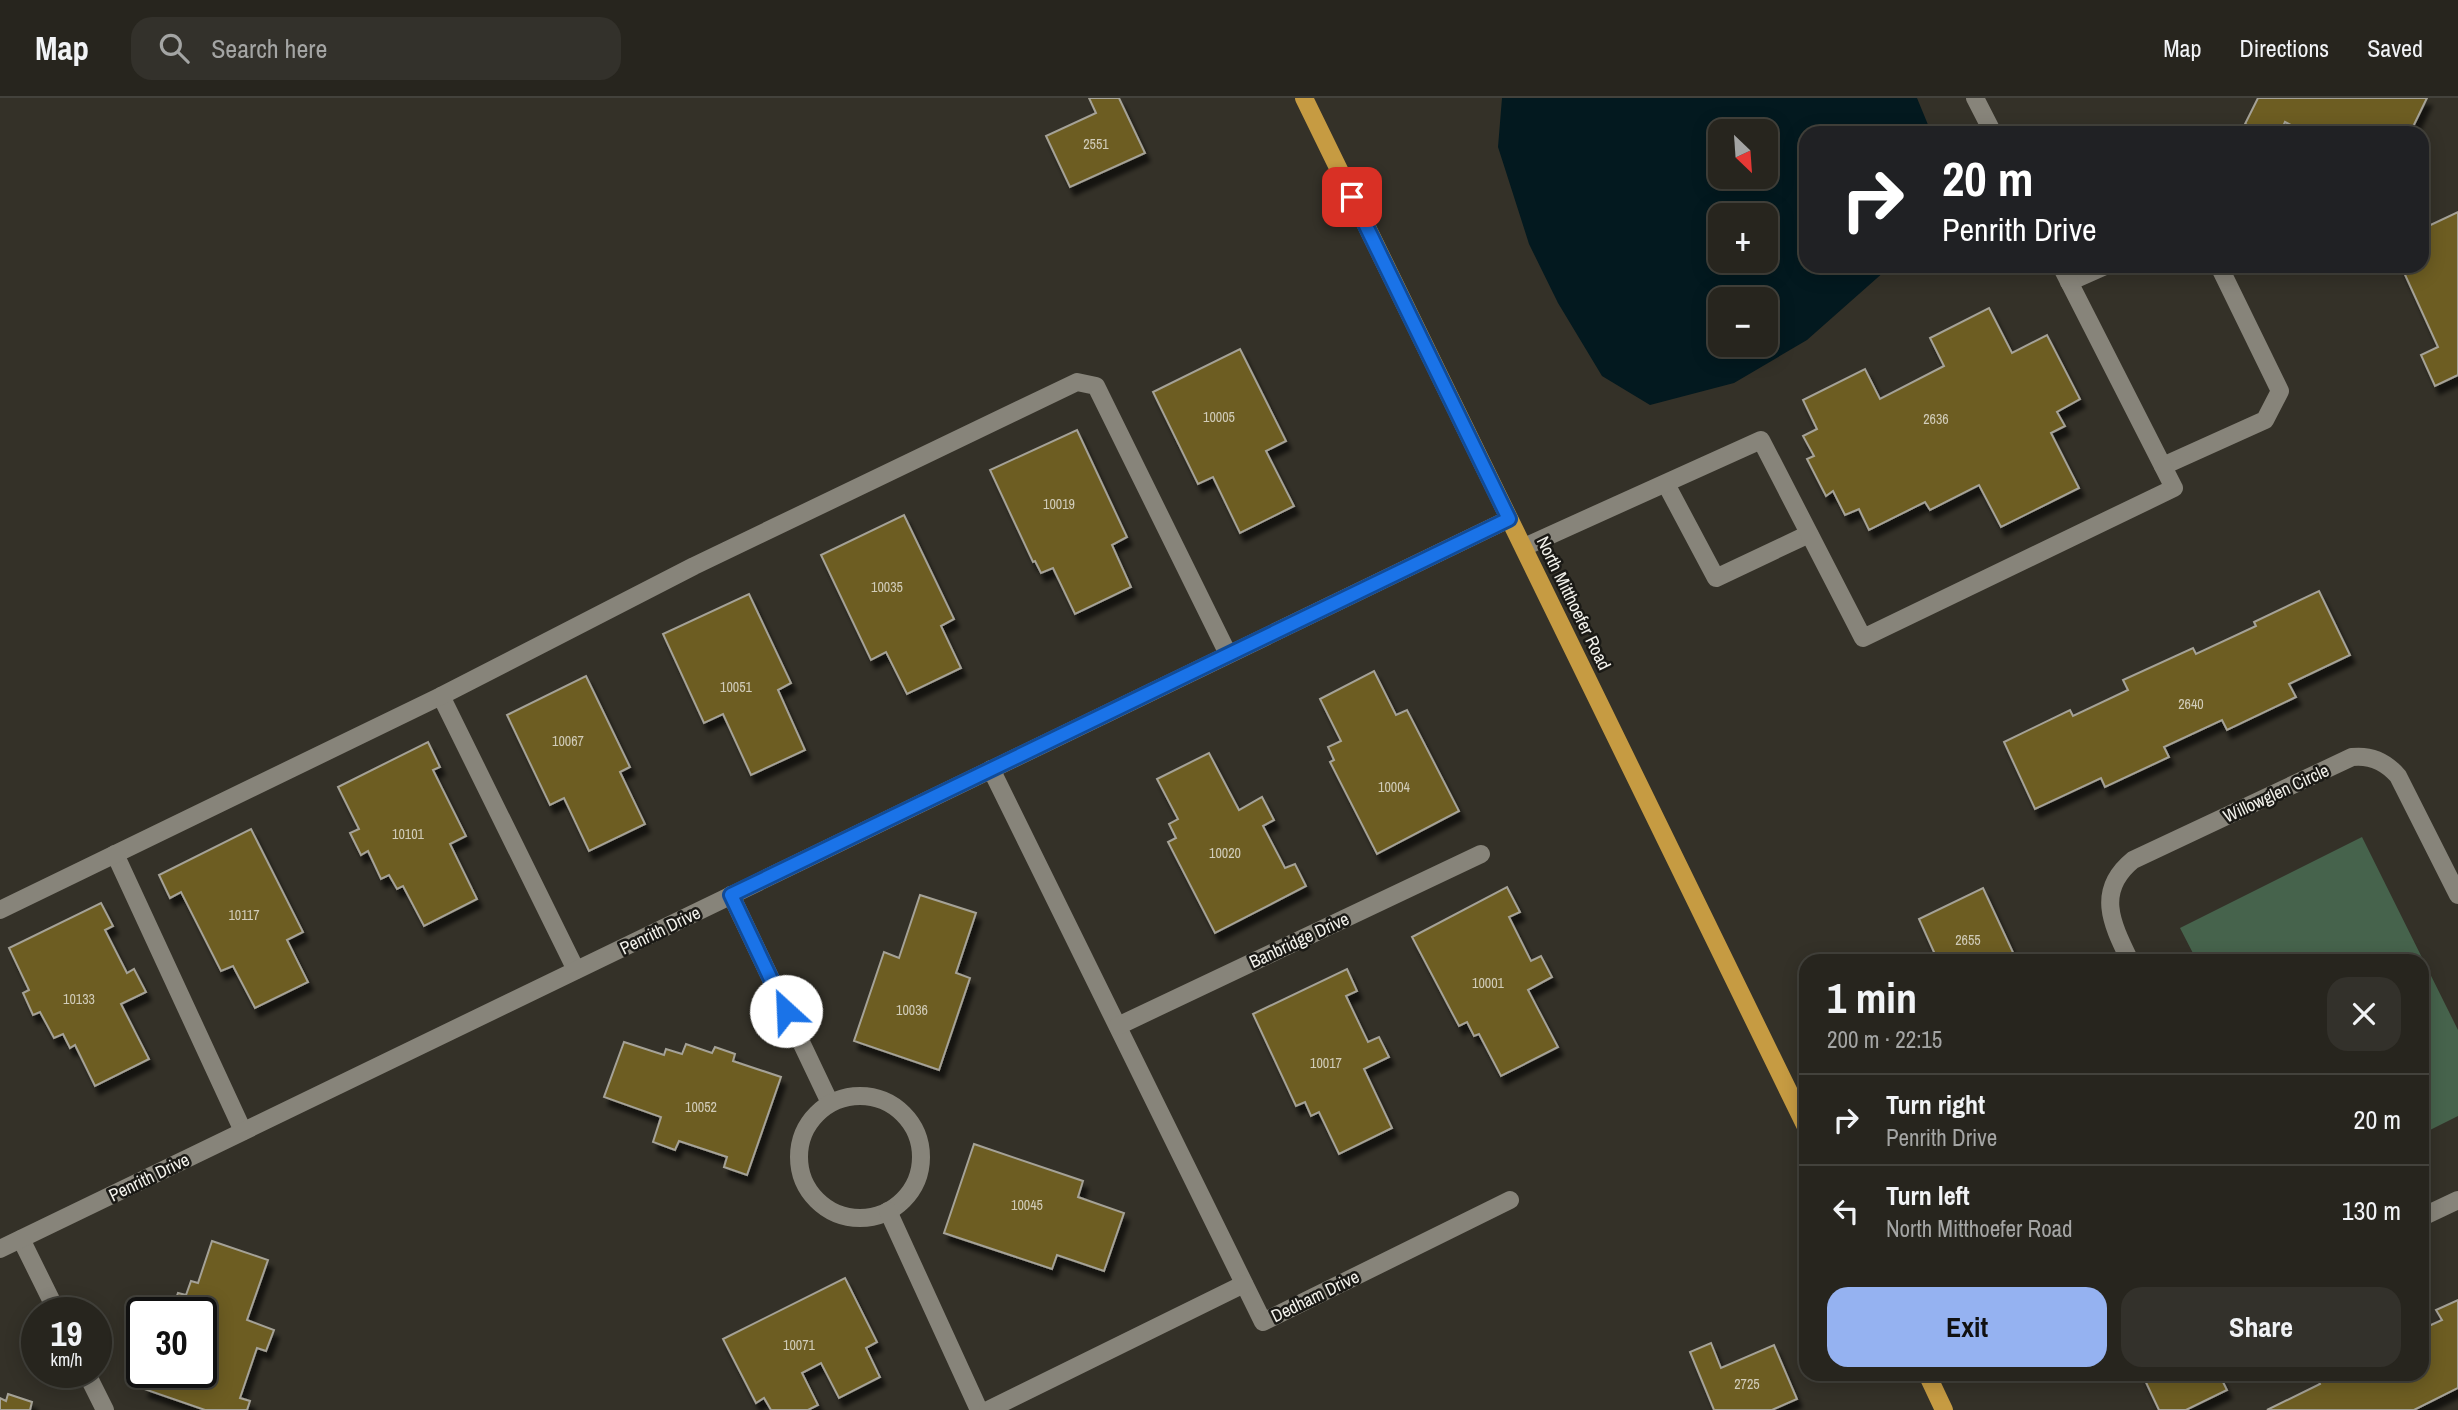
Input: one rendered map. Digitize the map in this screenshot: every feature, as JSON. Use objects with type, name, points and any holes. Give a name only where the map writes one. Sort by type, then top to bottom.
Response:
[{"type":"main road","name":"North Mitthoefer Road","points":[[1304,98],[1799,1113]]},
{"type":"main road","points":[[1930,1381],[1944,1410]]},
{"type":"street","points":[[1975,98],[1989,126]]},
{"type":"street","points":[[2163,466],[2265,420],[2280,391],[2221,273]]},
{"type":"street","points":[[1524,547],[1761,440],[1863,638],[2174,488],[2065,274]]},
{"type":"street","points":[[0,910],[441,696],[694,566],[1077,382],[1096,386],[1228,654]]},
{"type":"street","points":[[1666,484],[1716,578],[1809,534]]},
{"type":"street","name":"Penrith Drive","points":[[0,1249],[1509,519]]},
{"type":"street","points":[[441,696],[576,971]]},
{"type":"street","name":"Willowglen Circle","points":[[2127,954],[2115,929],[2110,908],[2113,887],[2124,867],[2133,860],[2352,757],[2363,756],[2386,764],[2398,776],[2458,895]]},
{"type":"street","points":[[988,1410],[1244,1284],[992,769]]},
{"type":"street","points":[[115,854],[243,1132]]},
{"type":"street","name":"Banbridge Drive","points":[[1118,1026],[1481,854]]},
{"type":"street","points":[[731,895],[830,1103]]},
{"type":"street","points":[[848,1097],[877,1098],[903,1112],[914,1128],[921,1146],[921,1165],[915,1184],[904,1200],[888,1211],[868,1218],[847,1216],[827,1209],[812,1194],[801,1176],[798,1155],[803,1135],[813,1116],[830,1103],[848,1097]]},
{"type":"street","name":"Dedham Drive","points":[[1244,1284],[1263,1322],[1510,1200]]},
{"type":"street","points":[[2429,1214],[2458,1200]]},
{"type":"street","points":[[888,1211],[979,1410]]},
{"type":"street","points":[[21,1239],[50,1297]]},
{"type":"street","points":[[94,1388],[104,1410]]},
{"type":"green space","points":[[2362,837],[2420,954],[2193,954],[2180,928]]},
{"type":"green space","points":[[2429,972],[2458,1030],[2458,1116],[2429,1130]]},
{"type":"water","points":[[1502,98],[1917,98],[1929,126],[1799,126],[1799,273],[1883,273],[1807,340],[1734,383],[1650,405],[1602,376],[1558,303],[1529,244],[1498,147]]},
{"type":"building","points":[[1089,98],[1119,98],[1145,153],[1070,187],[1046,136],[1096,113]]},
{"type":"building","points":[[2258,98],[2427,98],[2413,126],[2293,126],[2285,122],[2283,126],[2245,124]]},
{"type":"building","points":[[2458,212],[2458,375],[2435,386],[2421,355],[2438,347],[2404,273],[2429,273],[2429,226]]},
{"type":"building","points":[[1989,308],[2012,353],[2047,335],[2080,399],[2057,412],[2065,426],[2051,433],[2079,488],[2001,527],[1979,485],[1930,510],[1925,502],[1869,530],[1859,509],[1845,515],[1833,491],[1826,496],[1807,459],[1814,456],[1803,436],[1817,429],[1803,400],[1865,369],[1880,399],[1944,366],[1930,338]]},
{"type":"building","points":[[1240,349],[1286,441],[1266,451],[1294,506],[1240,533],[1213,477],[1198,484],[1153,392]]},
{"type":"building","points":[[1077,430],[1127,537],[1112,545],[1131,587],[1075,614],[1053,568],[1041,573],[1035,561],[1033,562],[990,470]]},
{"type":"building","points":[[904,515],[954,619],[941,626],[961,668],[907,694],[886,652],[871,660],[821,555]]},
{"type":"building","points":[[2319,591],[2350,655],[2289,684],[2296,697],[2227,730],[2222,720],[2164,747],[2169,757],[2105,787],[2101,778],[2035,809],[2004,742],[2070,710],[2073,716],[2128,690],[2123,680],[2193,648],[2196,654],[2256,626],[2254,622]]},
{"type":"building","points":[[749,594],[791,683],[778,690],[805,750],[751,775],[723,714],[704,723],[663,634]]},
{"type":"building","points":[[1374,671],[1396,715],[1407,710],[1459,811],[1377,854],[1330,762],[1334,760],[1328,747],[1341,741],[1320,699]]},
{"type":"building","points":[[586,676],[630,767],[620,772],[645,824],[589,851],[564,798],[550,805],[507,715]]},
{"type":"building","points":[[428,742],[440,767],[433,770],[466,836],[450,844],[477,899],[424,926],[403,886],[397,889],[389,875],[381,879],[368,851],[361,855],[350,833],[359,829],[338,787]]},
{"type":"building","points":[[1209,753],[1239,810],[1262,797],[1274,820],[1263,826],[1285,868],[1295,864],[1306,886],[1215,933],[1168,842],[1176,838],[1169,824],[1178,819],[1157,779]]},
{"type":"building","points":[[251,829],[303,932],[287,940],[308,982],[255,1008],[233,966],[221,971],[181,892],[170,898],[159,875]]},
{"type":"building","points":[[1507,887],[1520,912],[1509,917],[1531,961],[1541,956],[1552,977],[1528,990],[1558,1047],[1501,1076],[1479,1034],[1474,1036],[1467,1022],[1459,1026],[1412,937]]},
{"type":"building","points":[[1983,888],[2014,954],[1935,954],[1919,919]]},
{"type":"building","points":[[920,895],[976,913],[956,973],[970,978],[939,1070],[854,1041],[884,952],[899,958]]},
{"type":"building","points":[[101,903],[113,926],[105,930],[127,973],[134,969],[146,992],[121,1004],[149,1059],[95,1086],[75,1045],[70,1048],[63,1034],[54,1038],[40,1012],[33,1015],[23,993],[29,990],[9,948]]},
{"type":"building","points":[[1347,969],[1357,991],[1346,996],[1368,1042],[1379,1037],[1389,1057],[1364,1069],[1392,1128],[1339,1154],[1319,1112],[1311,1116],[1305,1102],[1296,1106],[1253,1014]]},
{"type":"building","points":[[624,1042],[664,1055],[666,1049],[682,1054],[686,1044],[712,1053],[715,1047],[735,1054],[733,1061],[781,1077],[747,1175],[724,1167],[727,1157],[679,1141],[675,1150],[653,1142],[661,1117],[604,1097]]},
{"type":"building","points":[[974,1144],[1083,1181],[1078,1197],[1124,1213],[1104,1271],[1057,1255],[1052,1269],[944,1233]]},
{"type":"building","points":[[212,1241],[268,1260],[247,1320],[274,1330],[266,1351],[257,1348],[240,1398],[250,1401],[247,1410],[205,1410],[144,1389],[217,1388],[217,1297],[177,1297],[178,1293],[186,1295],[191,1281],[198,1283]]},
{"type":"building","points":[[845,1278],[877,1342],[866,1348],[880,1377],[839,1398],[821,1363],[802,1373],[818,1405],[808,1410],[771,1410],[764,1398],[756,1403],[723,1339]]},
{"type":"building","points":[[2458,1300],[2458,1388],[2414,1410],[2267,1410],[2320,1384],[2319,1381],[2429,1381],[2429,1326],[2442,1320],[2436,1310]]},
{"type":"building","points":[[1711,1343],[1721,1368],[1774,1345],[1797,1399],[1772,1410],[1714,1410],[1690,1352]]},
{"type":"building","points":[[2145,1381],[2222,1381],[2227,1390],[2186,1410],[2159,1410]]},
{"type":"building","points":[[8,1394],[32,1402],[30,1410],[0,1410],[0,1398],[6,1401]]},
{"type":"route","points":[[786,1011],[731,895],[1509,519],[1352,197]]}]
